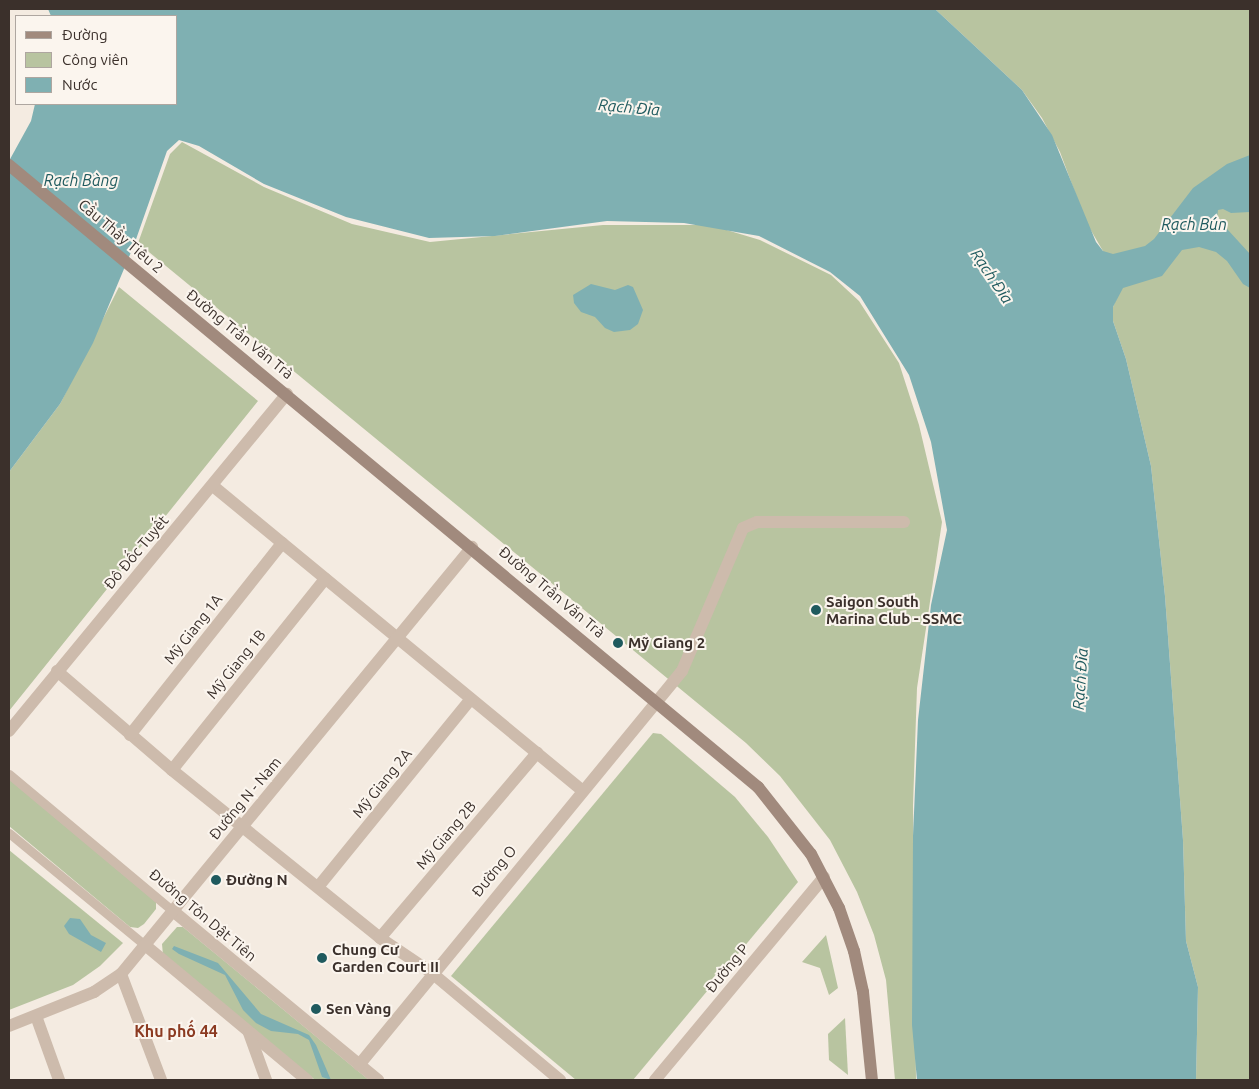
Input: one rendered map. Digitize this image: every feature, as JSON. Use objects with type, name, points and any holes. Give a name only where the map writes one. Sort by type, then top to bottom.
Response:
[{"type":"main road","name":"Cầu Thầy Tiêu 2","points":[[9,164],[167,295]]},
{"type":"main road","name":"Đường Trần Văn Trà","points":[[167,295],[657,700],[758,787],[791,825],[824,877],[847,930],[860,974],[867,1012],[872,1080]]},
{"type":"street","name":"Đô Đốc Tuyết","points":[[9,731],[287,394]]},
{"type":"street","points":[[213,486],[582,790]]},
{"type":"street","name":"Đường O","points":[[359,1065],[432,973],[682,670],[739,534],[746,525],[757,522],[904,522]]},
{"type":"street","name":"Mỹ Giang 1A","points":[[130,735],[282,543]]},
{"type":"street","name":"Đường N - Nam","points":[[9,1026],[94,992],[121,974],[472,547]]},
{"type":"street","name":"Mỹ Giang 1B","points":[[172,770],[325,578]]},
{"type":"street","points":[[58,671],[172,770],[380,938],[432,973],[560,1080]]},
{"type":"street","name":"Mỹ Giang 2A","points":[[318,887],[471,699]]},
{"type":"street","name":"Mỹ Giang 2B","points":[[380,938],[536,753]]},
{"type":"street","name":"Đường Tôn Dật Tiên","points":[[9,774],[378,1080]]},
{"type":"street","points":[[9,833],[307,1080]]},
{"type":"street","name":"Đường P","points":[[655,1080],[824,877]]},
{"type":"street","points":[[121,974],[160,1080]]},
{"type":"street","points":[[36,1016],[59,1080]]},
{"type":"street","points":[[249,1032],[266,1080]]},
{"type":"green space","points":[[935,9],[1250,9],[1250,1080],[1196,1080],[1198,987],[1186,941],[1183,840],[1165,596],[1151,466],[1126,359],[1113,321],[1113,307],[1119,293],[1103,251],[1086,222],[1060,152],[1042,118],[1022,90]]},
{"type":"green space","points":[[182,142],[264,187],[352,224],[430,242],[603,225],[710,225],[760,240],[831,275],[859,301],[899,363],[919,425],[942,522],[917,688],[913,805],[916,1080],[895,1080],[886,980],[874,935],[857,892],[830,840],[780,776],[746,743],[138,243],[170,154]]},
{"type":"green space","points":[[119,287],[258,401],[9,711],[9,472],[60,404]]},
{"type":"green space","points":[[653,733],[661,734],[735,797],[768,837],[798,882],[633,1080],[576,1080],[451,976]]},
{"type":"green space","points":[[9,779],[156,902],[156,909],[144,924],[138,928],[130,927],[9,826]]},
{"type":"green space","points":[[9,850],[123,943],[100,966],[73,985],[9,1010]]},
{"type":"green space","points":[[177,927],[183,927],[369,1080],[315,1080],[163,955],[162,944]]},
{"type":"green space","points":[[826,935],[838,988],[829,995],[820,968],[802,962]]},
{"type":"green space","points":[[845,1018],[848,1075],[829,1060],[828,1034]]},
{"type":"water","points":[[48,9],[935,9],[1022,90],[1052,135],[1096,242],[1103,251],[1113,254],[1145,246],[1154,239],[1193,188],[1227,164],[1250,155],[1250,212],[1231,213],[1223,209],[1218,210],[1217,218],[1250,254],[1250,288],[1243,284],[1227,261],[1216,252],[1199,247],[1182,250],[1162,276],[1123,288],[1113,307],[1113,321],[1126,359],[1151,466],[1165,596],[1183,840],[1186,941],[1198,987],[1196,1080],[917,1080],[912,1025],[913,836],[918,720],[931,605],[947,530],[931,442],[909,375],[860,296],[830,272],[759,236],[684,223],[607,221],[495,236],[429,238],[346,217],[264,184],[199,146],[179,140],[167,151],[134,245],[93,343],[60,404],[9,472],[9,161],[31,121],[35,105],[178,105],[178,15],[51,15]]},
{"type":"water","points":[[591,284],[615,290],[628,285],[633,287],[643,310],[638,324],[630,330],[614,332],[605,328],[595,317],[581,312],[574,303],[573,295]]},
{"type":"water","points":[[70,918],[80,919],[91,935],[106,943],[101,952],[69,934],[64,926]]},
{"type":"water","points":[[174,946],[218,963],[261,1014],[309,1035],[316,1045],[331,1080],[322,1077],[309,1040],[298,1034],[271,1031],[256,1023],[243,1010],[225,975],[179,954],[172,949]]},
{"type":"place","name":"Saigon South Marina Club - SSMC","points":[[816,610]]},
{"type":"place","name":"Mỹ Giang 2","points":[[618,643]]},
{"type":"place","name":"Đường N","points":[[216,880]]},
{"type":"place","name":"Chung Cư Garden Court II","points":[[322,958]]},
{"type":"place","name":"Sen Vàng","points":[[316,1009]]},
{"type":"district","name":"Khu phố 44","points":[[176,1031]]},
{"type":"water label","name":"Rạch Đỉa","points":[[629,107]]},
{"type":"water label","name":"Rạch Bàng","points":[[81,180]]},
{"type":"water label","name":"Rạch Bún","points":[[1194,224]]},
{"type":"water label","name":"Rạch Đỉa","points":[[992,276]]},
{"type":"water label","name":"Rạch Đỉa","points":[[1080,679]]}]
